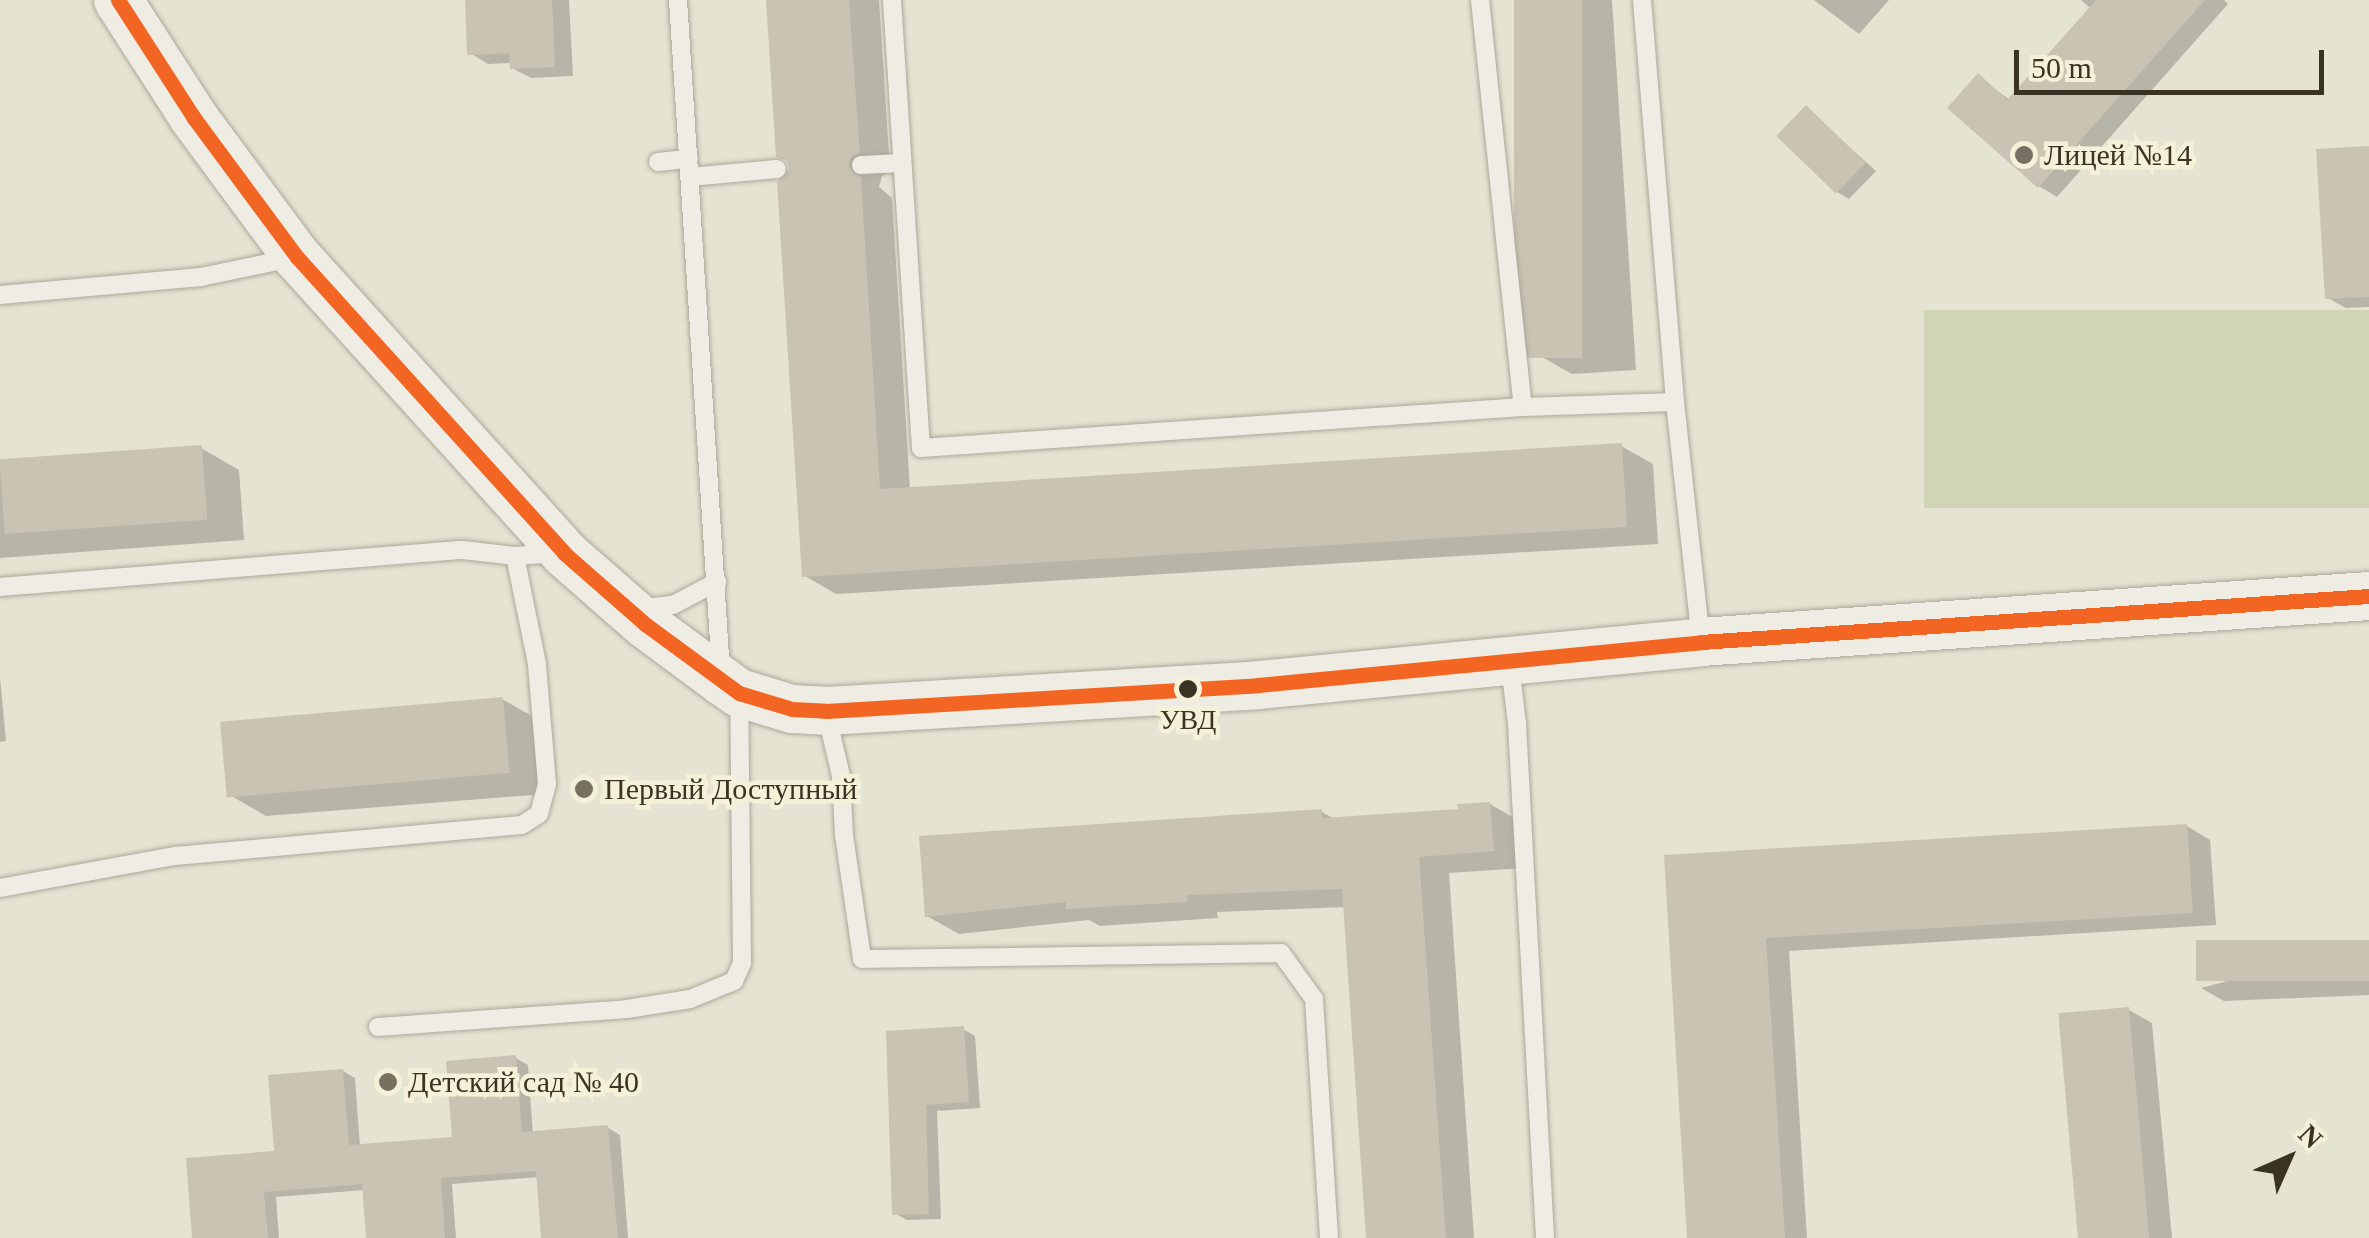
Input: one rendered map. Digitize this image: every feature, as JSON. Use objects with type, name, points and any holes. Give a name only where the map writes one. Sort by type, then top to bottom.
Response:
[{"type":"street","points":[[118,0],[194,118],[297,257],[564,553],[629,610],[730,687],[792,709],[826,711],[1258,685],[1701,642],[2369,596]]},
{"type":"lane","points":[[378,1026],[627,1010],[690,999],[734,981],[742,963],[730,687],[717,582],[678,0]]},
{"type":"lane","points":[[892,0],[921,448],[1523,407],[1674,402]]},
{"type":"lane","points":[[1480,0],[1523,407]]},
{"type":"lane","points":[[1642,0],[1674,402],[1701,642]]},
{"type":"lane","points":[[658,162],[689,168],[776,169]]},
{"type":"lane","points":[[861,164],[902,163]]},
{"type":"lane","points":[[0,295],[201,277],[297,257]]},
{"type":"lane","points":[[0,587],[463,550],[514,556],[564,553]]},
{"type":"lane","points":[[0,888],[175,856],[522,825],[539,814],[547,784],[537,664],[514,556]]},
{"type":"lane","points":[[629,610],[674,605],[717,582]]},
{"type":"lane","points":[[1510,663],[1518,724],[1545,1238]]},
{"type":"lane","points":[[826,711],[840,776],[844,835],[862,959],[1280,953],[1314,999],[1328,1238]]},
{"type":"green space","points":[[1924,310],[2369,310],[2369,508],[1924,508]]},
{"type":"building","points":[[465,0],[552,0],[555,67],[510,69],[509,53],[467,55]]},
{"type":"building","points":[[766,0],[849,0],[860,153],[850,158],[849,167],[861,177],[880,489],[1622,443],[1627,527],[802,577],[777,182],[789,169],[787,161],[776,157]]},
{"type":"building","points":[[1514,0],[1582,0],[1582,358],[1514,358]]},
{"type":"building","points":[[2096,0],[2205,0],[2038,188],[1947,108],[1978,73],[2007,100]]},
{"type":"building","points":[[1806,105],[1866,163],[1836,194],[1776,136]]},
{"type":"building","points":[[2369,146],[2369,297],[2325,299],[2316,149]]},
{"type":"building","points":[[202,445],[207,520],[5,534],[0,459]]},
{"type":"building","points":[[503,697],[510,773],[227,797],[220,722]]},
{"type":"building","points":[[1490,802],[1494,851],[1419,857],[1446,1238],[1366,1238],[1342,889],[1187,895],[1187,902],[1066,909],[1066,902],[925,917],[919,836],[1322,809],[1322,818],[1458,809],[1457,804]]},
{"type":"building","points":[[2187,824],[2193,913],[1766,938],[1785,1238],[1687,1238],[1664,855]]},
{"type":"building","points":[[2196,940],[2369,940],[2369,981],[2196,981]]},
{"type":"building","points":[[2129,1007],[2149,1238],[2078,1238],[2058,1013]]},
{"type":"building","points":[[964,1026],[969,1102],[926,1105],[929,1214],[892,1215],[886,1031]]},
{"type":"building","points":[[516,1055],[522,1132],[608,1125],[618,1238],[541,1238],[536,1171],[441,1178],[445,1238],[366,1238],[362,1184],[264,1192],[268,1238],[192,1238],[186,1158],[274,1151],[268,1075],[343,1069],[349,1145],[452,1137],[446,1061]]},
{"type":"transit line","points":[[118,0],[194,118],[297,257],[564,553],[645,624],[739,693],[792,709],[826,711],[1258,685],[1701,642],[2369,596]]},
{"type":"place","name":"Лицей №14","points":[[2024,155]]},
{"type":"place","name":"УВД","points":[[1188,689]]},
{"type":"place","name":"Первый Доступный","points":[[584,789]]},
{"type":"place","name":"Детский сад № 40","points":[[388,1082]]}]
